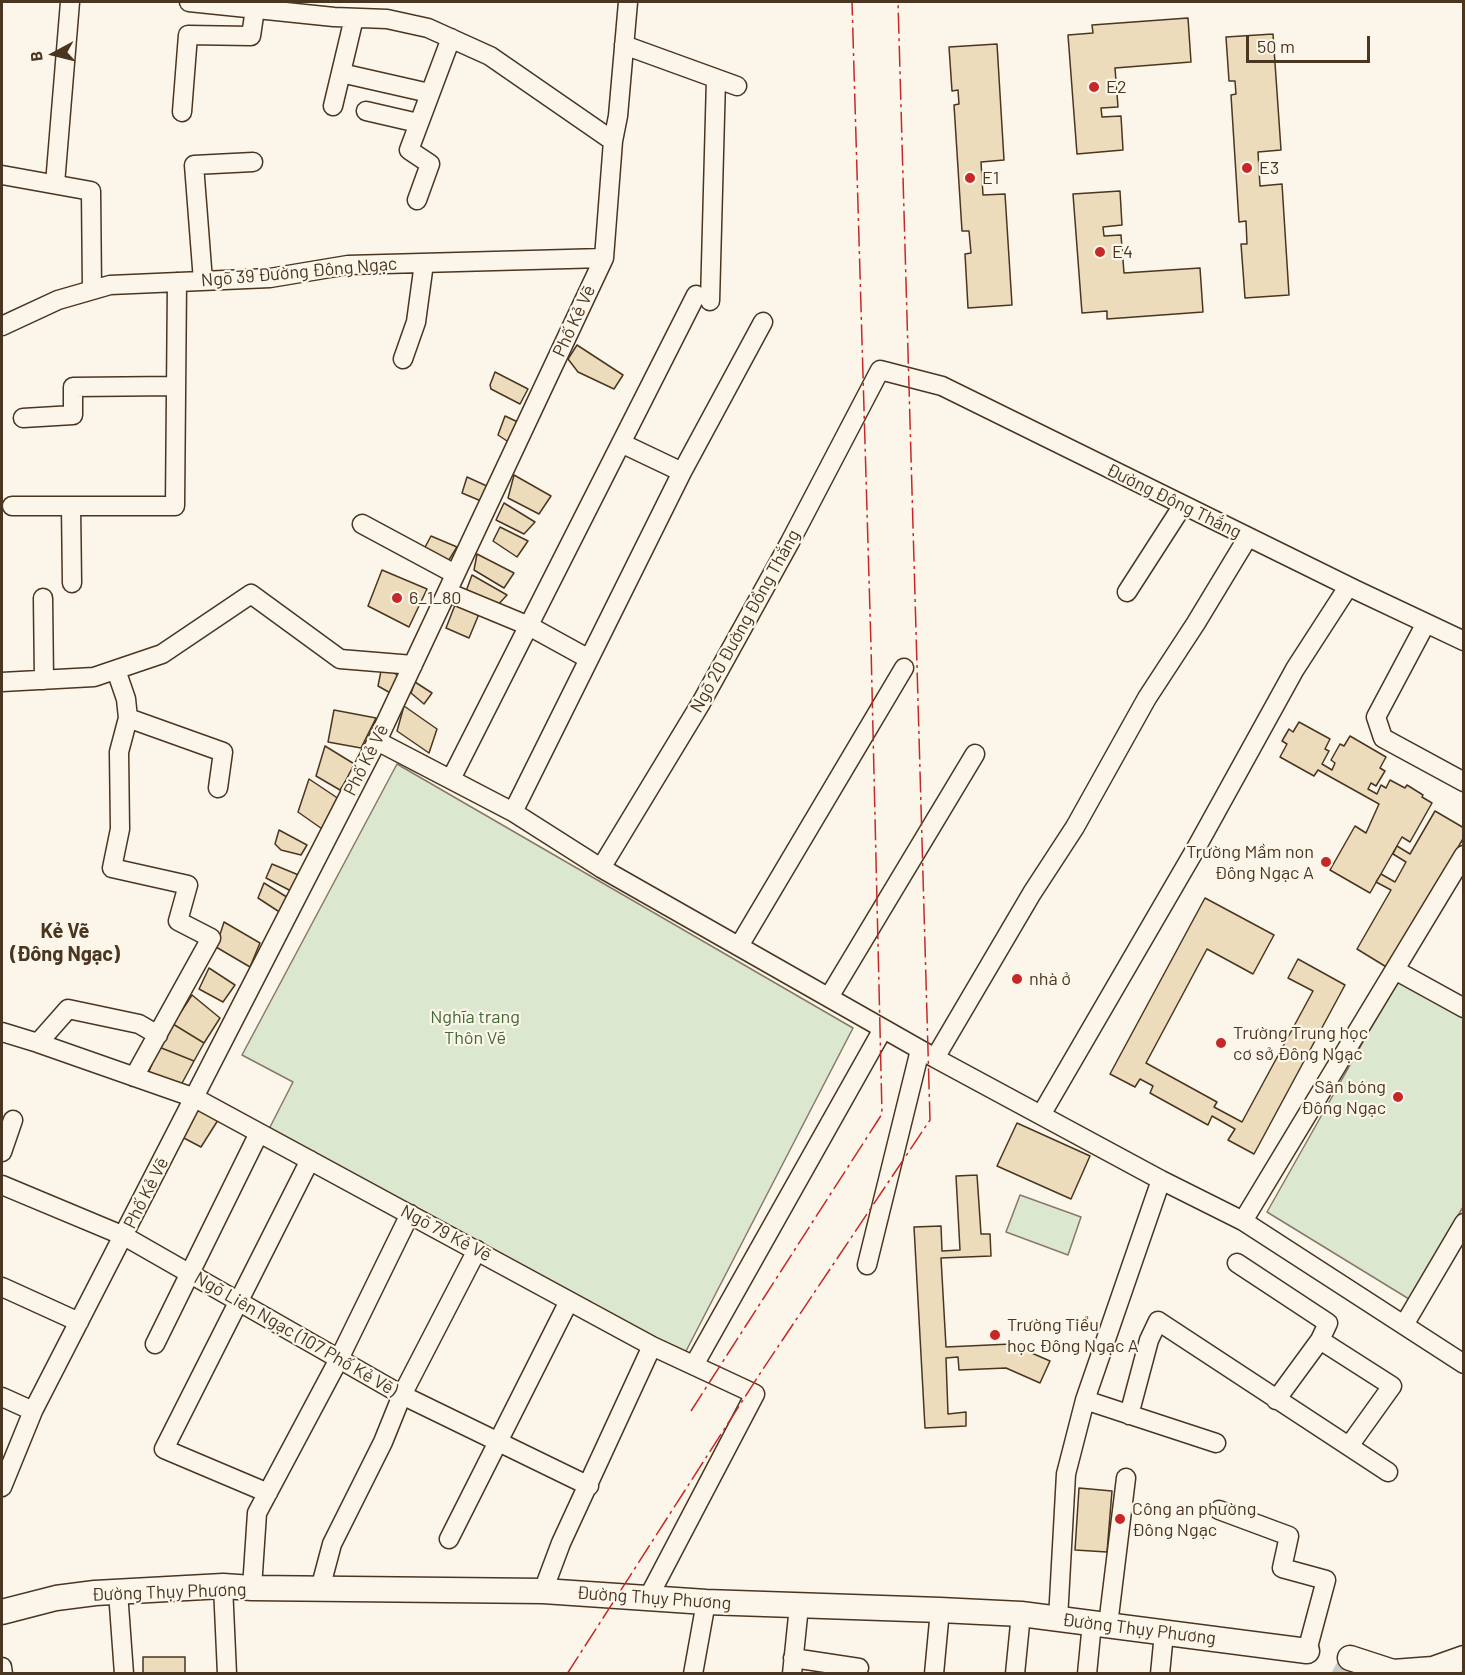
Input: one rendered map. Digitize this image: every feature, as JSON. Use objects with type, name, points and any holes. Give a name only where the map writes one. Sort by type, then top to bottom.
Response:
[{"type":"main road","name":"Đường Thụy Phương","points":[[2,1612],[56,1598],[223,1586],[543,1591],[706,1602],[1021,1614],[1307,1651]]},
{"type":"main road","points":[[1350,1658],[1393,1672],[1433,1671],[1464,1658]]},
{"type":"street","points":[[55,184],[70,2]]},
{"type":"street","points":[[196,2],[256,5],[354,18],[387,19],[428,28],[490,56],[613,141]]},
{"type":"street","name":"Phố Kẻ Vẽ","points":[[2,1487],[33,1411],[377,741],[604,258],[613,141],[618,116],[628,2]]},
{"type":"street","points":[[182,112],[188,35],[251,36],[256,5]]},
{"type":"street","points":[[333,106],[354,18]]},
{"type":"street","points":[[417,200],[430,164],[409,150],[451,38]]},
{"type":"street","points":[[624,45],[737,86]]},
{"type":"street","points":[[341,73],[429,93]]},
{"type":"street","points":[[451,779],[621,443],[703,298],[716,79]]},
{"type":"street","points":[[366,111],[418,123]]},
{"type":"street","points":[[203,281],[194,165],[254,162]]},
{"type":"street","points":[[2,175],[91,190],[93,290]]},
{"type":"street","name":"Ngõ 39 Đường Đông Ngạc","points":[[2,326],[58,300],[110,285],[270,278],[348,265],[604,258]]},
{"type":"street","points":[[403,359],[416,322],[424,263]]},
{"type":"street","points":[[12,506],[175,506],[177,282]]},
{"type":"street","points":[[513,812],[682,472],[763,322]]},
{"type":"street","name":"Đường Đông Thắng","points":[[880,369],[942,386],[1348,587],[1464,641]]},
{"type":"street","name":"Ngõ 20 Đường Đồng Thắng","points":[[601,868],[712,683],[796,532],[880,369]]},
{"type":"street","points":[[23,418],[73,415],[73,387],[175,386]]},
{"type":"street","points":[[621,443],[682,472]]},
{"type":"street","points":[[1127,592],[1183,505]]},
{"type":"street","points":[[71,506],[72,584]]},
{"type":"street","points":[[362,524],[455,574]]},
{"type":"street","points":[[867,1265],[928,1054],[1075,827],[1147,698],[1248,537]]},
{"type":"street","points":[[1041,1115],[1195,850],[1295,669],[1348,587]]},
{"type":"street","points":[[447,592],[529,626],[589,659]]},
{"type":"street","points":[[2,682],[94,677],[162,654],[251,594],[340,659],[413,665]]},
{"type":"street","points":[[43,598],[44,680]]},
{"type":"street","points":[[1426,623],[1376,717],[1383,738],[1464,782]]},
{"type":"street","points":[[739,946],[904,668]]},
{"type":"street","points":[[116,670],[126,699],[128,718],[119,752],[120,829],[112,868],[188,885],[178,921],[211,938],[134,1077]]},
{"type":"street","points":[[128,718],[223,752],[218,788]]},
{"type":"street","points":[[377,741],[513,812],[601,868],[928,1054],[1161,1180],[1243,1221],[1464,1364]]},
{"type":"street","points":[[829,998],[975,754]]},
{"type":"street","points":[[1243,1221],[1464,855]]},
{"type":"street","points":[[1395,970],[1464,1008]]},
{"type":"street","points":[[39,1043],[68,1009],[139,1024],[158,1035]]},
{"type":"street","points":[[694,1365],[884,1029]]},
{"type":"street","name":"Ngõ 79 Kẻ Vẽ","points":[[2,1032],[195,1098],[652,1346],[755,1394],[648,1598]]},
{"type":"street","points":[[2,1152],[13,1120]]},
{"type":"street","points":[[155,1344],[259,1133]]},
{"type":"street","points":[[268,1494],[164,1449],[310,1160]]},
{"type":"street","points":[[1058,1619],[1066,1474],[1085,1400],[1161,1180]]},
{"type":"street","name":"Ngõ Liên Ngạc (107 Phố Kẻ Vẽ)","points":[[2,1185],[124,1236],[402,1395],[589,1486]]},
{"type":"street","points":[[252,1588],[257,1513],[339,1359],[410,1214]]},
{"type":"street","points":[[1404,1324],[1464,1223]]},
{"type":"street","points":[[320,1589],[332,1544],[383,1442],[402,1395],[477,1250]]},
{"type":"street","points":[[1237,1263],[1328,1323],[1320,1340],[1276,1400]]},
{"type":"street","points":[[2,1287],[79,1322]]},
{"type":"street","points":[[448,1539],[569,1301]]},
{"type":"street","points":[[1130,1415],[1149,1340],[1158,1321],[1388,1472]]},
{"type":"street","points":[[1320,1340],[1392,1386],[1349,1446]]},
{"type":"street","points":[[543,1591],[561,1543],[652,1346]]},
{"type":"street","points":[[2,1397],[33,1411]]},
{"type":"street","points":[[1085,1400],[1216,1443]]},
{"type":"street","points":[[1087,1674],[1100,1624],[1126,1478]]},
{"type":"street","points":[[1219,1510],[1289,1536],[1282,1568],[1326,1580],[1307,1651]]},
{"type":"street","points":[[223,1586],[227,1674]]},
{"type":"street","points":[[118,1592],[124,1674]]},
{"type":"street","points":[[693,1674],[706,1602]]},
{"type":"street","points":[[799,1606],[792,1666],[859,1668]]},
{"type":"street","points":[[934,1674],[940,1610]]},
{"type":"street","points":[[1015,1674],[1021,1614]]},
{"type":"street","points":[[1160,1674],[1164,1632]]},
{"type":"street","points":[[2,1667],[3,1674]]},
{"type":"green space","name":"Nghĩa trang Thôn Vẽ","points":[[397,764],[853,1028],[684,1355],[268,1131],[293,1082],[242,1055]]},
{"type":"green space","name":"Sân bóng Đông Ngạc","points":[[1398,980],[1463,1018],[1463,1207],[1409,1299],[1267,1212]]},
{"type":"green space","points":[[1020,1195],[1081,1217],[1068,1255],[1006,1232]]},
{"type":"building","name":"E2","points":[[1188,18],[1191,62],[1115,68],[1118,107],[1101,108],[1102,117],[1121,116],[1123,150],[1077,154],[1068,35],[1093,33],[1092,25]]},
{"type":"building","name":"E3","points":[[1273,34],[1281,150],[1258,152],[1260,186],[1282,184],[1289,295],[1245,298],[1241,244],[1247,244],[1246,221],[1239,222],[1231,95],[1236,94],[1235,81],[1229,81],[1226,37]]},
{"type":"building","name":"E1","points":[[997,44],[1004,160],[981,162],[983,195],[1005,194],[1012,305],[968,308],[965,254],[971,253],[969,231],[962,231],[954,105],[959,104],[958,90],[952,91],[949,47]]},
{"type":"building","name":"E4","points":[[1120,191],[1122,225],[1103,227],[1104,236],[1121,235],[1124,273],[1200,268],[1203,312],[1107,319],[1107,311],[1082,313],[1073,194]]},
{"type":"building","points":[[577,345],[623,375],[614,389],[578,372],[568,359]]},
{"type":"building","points":[[495,372],[528,389],[520,404],[491,389],[490,385]]},
{"type":"building","points":[[505,416],[520,423],[510,443],[498,435]]},
{"type":"building","points":[[514,475],[551,496],[539,514],[508,498]]},
{"type":"building","points":[[467,477],[489,487],[481,501],[462,493]]},
{"type":"building","points":[[504,503],[535,522],[524,534],[496,520]]},
{"type":"building","points":[[500,527],[528,541],[517,557],[493,541]]},
{"type":"building","points":[[431,536],[457,547],[447,563],[423,551]]},
{"type":"building","points":[[477,554],[514,573],[504,588],[474,570]]},
{"type":"building","name":"6_1_80","points":[[382,570],[427,589],[409,627],[368,606]]},
{"type":"building","points":[[472,575],[507,595],[496,607],[465,594]]},
{"type":"building","points":[[455,605],[479,614],[469,638],[446,628]]},
{"type":"building","points":[[382,666],[401,677],[394,695],[378,686]]},
{"type":"building","points":[[415,682],[432,693],[424,704],[411,693]]},
{"type":"building","points":[[404,706],[437,729],[429,753],[397,731]]},
{"type":"building","points":[[334,710],[376,718],[361,748],[328,742]]},
{"type":"building","points":[[1299,722],[1330,739],[1325,749],[1329,751],[1322,764],[1332,770],[1335,763],[1331,760],[1340,744],[1344,746],[1350,736],[1386,757],[1380,768],[1385,771],[1376,786],[1371,783],[1368,789],[1377,794],[1381,785],[1386,788],[1390,780],[1405,788],[1407,785],[1432,803],[1410,842],[1402,837],[1370,893],[1330,870],[1355,826],[1366,833],[1379,804],[1318,770],[1314,776],[1280,757],[1287,744],[1282,741],[1289,729],[1293,732]]},
{"type":"building","points":[[325,746],[356,765],[340,790],[316,776]]},
{"type":"building","points":[[309,779],[339,799],[325,831],[298,812]]},
{"type":"building","points":[[1435,811],[1464,828],[1464,837],[1388,968],[1357,949],[1391,890],[1376,882],[1381,874],[1395,882],[1406,862],[1393,854],[1397,846],[1410,854]]},
{"type":"building","points":[[279,830],[307,845],[301,855],[281,850],[275,844]]},
{"type":"building","points":[[272,864],[301,876],[291,891],[266,878]]},
{"type":"building","points":[[264,883],[290,899],[281,913],[258,898]]},
{"type":"building","points":[[1205,898],[1274,935],[1253,974],[1207,949],[1146,1063],[1217,1102],[1214,1107],[1242,1122],[1313,991],[1288,978],[1298,959],[1345,985],[1254,1154],[1228,1140],[1235,1129],[1212,1116],[1208,1125],[1150,1093],[1153,1086],[1140,1079],[1135,1087],[1110,1074]]},
{"type":"building","points":[[224,922],[260,943],[250,967],[216,947]]},
{"type":"building","points":[[209,968],[235,985],[223,1002],[199,989]]},
{"type":"building","points":[[192,995],[220,1018],[204,1043],[173,1024]]},
{"type":"building","points":[[173,1024],[204,1043],[194,1061],[159,1047]]},
{"type":"building","points":[[159,1047],[194,1061],[181,1085],[147,1076]]},
{"type":"building","points":[[197,1103],[220,1117],[201,1147],[180,1136]]},
{"type":"building","points":[[1017,1123],[1090,1156],[1071,1199],[997,1166]]},
{"type":"building","points":[[977,1175],[981,1234],[990,1234],[991,1256],[941,1258],[946,1347],[1011,1344],[1050,1361],[1040,1383],[1006,1368],[959,1370],[958,1357],[946,1358],[948,1414],[966,1412],[966,1426],[925,1428],[914,1227],[941,1226],[942,1251],[960,1250],[956,1176]]},
{"type":"building","points":[[1079,1488],[1112,1491],[1107,1552],[1075,1550]]},
{"type":"building","points":[[143,1657],[185,1657],[185,1674],[143,1674]]},
{"type":"waterway","points":[[1341,1674],[1350,1658]]},
{"type":"power","points":[[691,1411],[882,1114],[852,2]]},
{"type":"power","points":[[567,1674],[761,1372],[930,1120],[898,2]]},
{"type":"place","name":"E2","points":[[1094,87]]},
{"type":"place","name":"E3","points":[[1247,168]]},
{"type":"place","name":"E1","points":[[970,178]]},
{"type":"place","name":"E4","points":[[1100,252]]},
{"type":"place","name":"6_1_80","points":[[397,598]]},
{"type":"place","name":"Trường Mầm non Đông Ngạc A","points":[[1326,862]]},
{"type":"place","name":"nhà ở","points":[[1017,979]]},
{"type":"place","name":"Trường Trung học cơ sở Đông Ngạc","points":[[1221,1043]]},
{"type":"place","name":"Sân bóng Đông Ngạc","points":[[1398,1097]]},
{"type":"place","name":"Trường Tiểu học Đông Ngạc A","points":[[995,1335]]},
{"type":"place","name":"Công an phường Đông Ngạc","points":[[1120,1519]]},
{"type":"district","name":"Kẻ Vẽ (Đông Ngạc)","points":[[65,942]]}]
